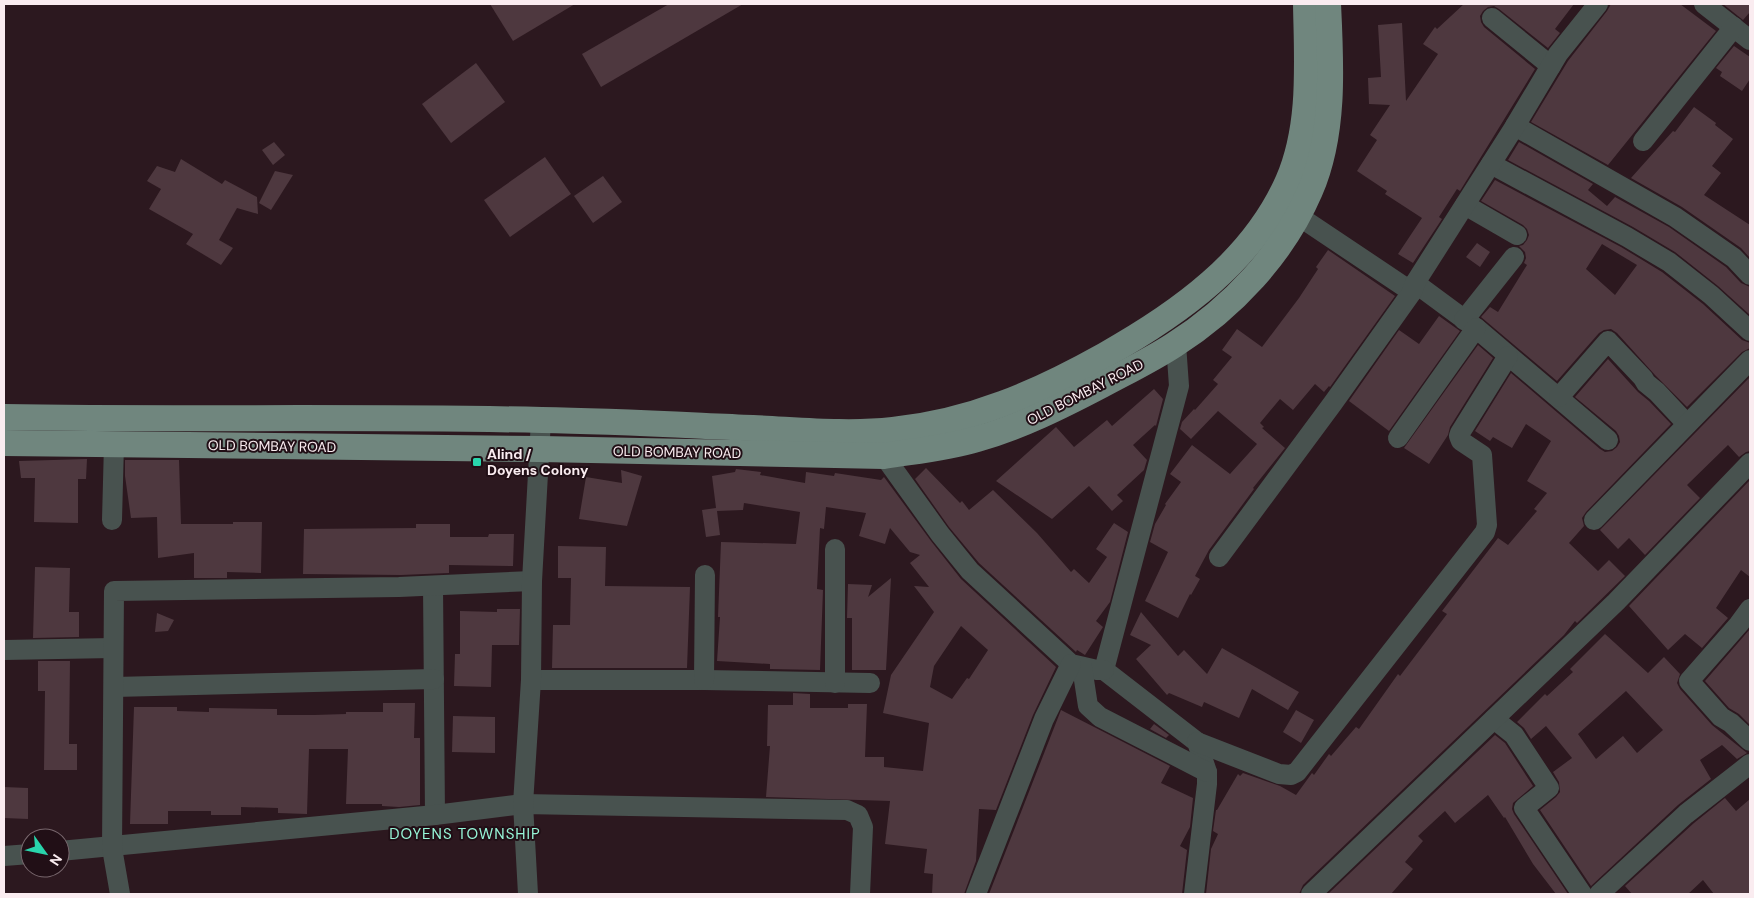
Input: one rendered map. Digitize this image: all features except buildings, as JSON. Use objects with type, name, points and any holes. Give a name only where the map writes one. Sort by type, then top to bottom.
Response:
[{"type":"main road","name":"OLD BOMBAY ROAD","points":[[4,417],[542,420],[833,432],[890,431],[967,417],[1012,401],[1061,379],[1161,322],[1204,289],[1234,262],[1258,232],[1288,180],[1296,157],[1304,115],[1308,71],[1306,4]]},
{"type":"main road","name":"OLD BOMBAY ROAD","points":[[4,443],[541,449],[884,456],[931,449],[976,439],[1022,424],[1072,401],[1176,344],[1223,308],[1253,278],[1278,247],[1311,190],[1320,162],[1328,120],[1331,77],[1328,4]]},
{"type":"street","points":[[1220,557],[1327,411],[1413,288],[1492,164],[1558,54],[1598,4]]},
{"type":"street","points":[[1704,4],[1750,40]]},
{"type":"street","points":[[1492,18],[1551,66]]},
{"type":"street","points":[[1643,141],[1734,27]]},
{"type":"street","points":[[1515,126],[1675,217],[1734,258],[1750,275]]},
{"type":"street","points":[[1492,164],[1670,262],[1711,295],[1750,331]]},
{"type":"street","points":[[1465,205],[1517,235]]},
{"type":"street","points":[[1297,215],[1470,324],[1608,440]]},
{"type":"street","points":[[1398,438],[1514,257]]},
{"type":"street","points":[[1559,397],[1608,341],[1687,424]]},
{"type":"street","points":[[1104,670],[1179,386],[1176,344]]},
{"type":"street","points":[[884,456],[940,534],[970,571],[1077,665],[1104,670],[1197,742],[1279,774],[1291,775],[1298,772],[1485,532],[1487,525],[1482,456],[1459,436],[1508,356]]},
{"type":"street","points":[[1594,520],[1750,360]]},
{"type":"street","points":[[528,894],[523,804],[531,680],[532,580],[542,420]]},
{"type":"street","points":[[112,520],[114,444]]},
{"type":"street","points":[[1311,894],[1616,602],[1750,463]]},
{"type":"street","points":[[835,550],[835,683]]},
{"type":"street","points":[[704,680],[705,575]]},
{"type":"street","points":[[120,894],[112,848],[114,591],[433,586],[532,580]]},
{"type":"street","points":[[433,586],[435,815]]},
{"type":"street","points":[[1750,609],[1689,681],[1721,717],[1731,723],[1750,741]]},
{"type":"street","points":[[4,650],[113,648]]},
{"type":"street","points":[[1077,665],[1088,706],[1100,717],[1207,772]]},
{"type":"street","points":[[976,894],[1044,719],[1077,665]]},
{"type":"street","points":[[114,687],[434,679]]},
{"type":"street","points":[[531,680],[704,680],[870,683]]},
{"type":"street","points":[[1494,719],[1514,735],[1549,788],[1524,808],[1582,894]]},
{"type":"street","points":[[1194,894],[1206,796],[1207,772],[1197,742]]},
{"type":"street","points":[[1599,894],[1686,814],[1750,764]]},
{"type":"street","points":[[70,850],[112,848],[435,815],[523,804],[847,810],[858,815],[864,827],[860,894]]},
{"type":"street","points":[[4,856],[20,855]]},
{"type":"place","name":"Alind / Doyens Colony","points":[[477,462]]},
{"type":"district","name":"DOYENS TOWNSHIP","points":[[465,834]]}]
